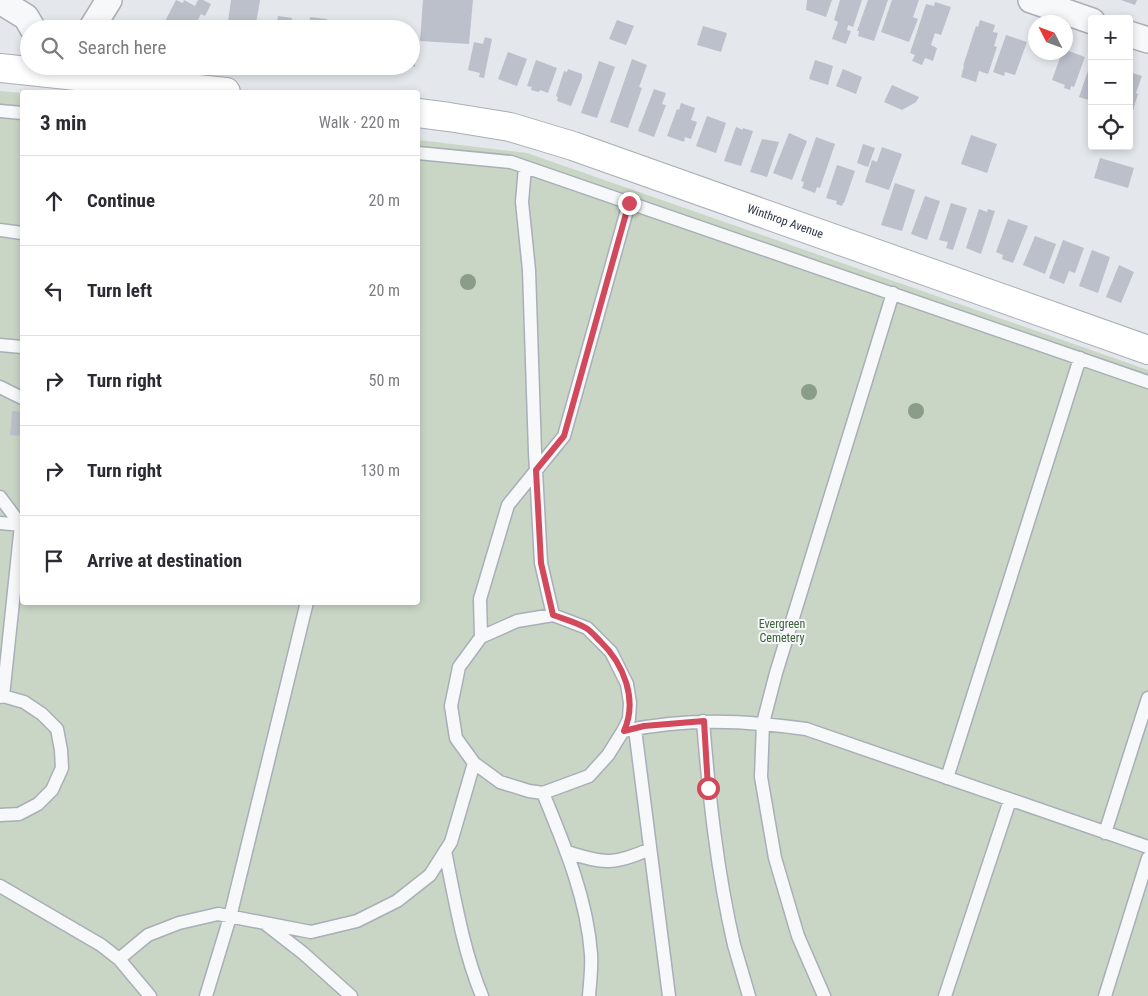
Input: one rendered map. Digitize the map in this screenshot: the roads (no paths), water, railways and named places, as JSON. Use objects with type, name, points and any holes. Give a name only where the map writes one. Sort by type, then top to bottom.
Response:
[{"type":"main road","points":[[0,68],[20,68]]},
{"type":"main road","points":[[106,75],[212,90]]},
{"type":"main road","name":"Winthrop Avenue","points":[[420,113],[510,127],[573,146],[1148,350]]},
{"type":"street","points":[[97,20],[109,0]]},
{"type":"street","points":[[1031,0],[1088,20]]},
{"type":"street","points":[[0,1],[28,20]]},
{"type":"street","points":[[1133,35],[1148,40]]},
{"type":"lane","points":[[0,111],[20,113]]},
{"type":"lane","points":[[420,153],[511,162],[1148,382]]},
{"type":"lane","points":[[525,167],[522,202],[529,270],[541,563],[553,615]]},
{"type":"lane","points":[[481,637],[480,599],[508,504],[564,436],[629,203]]},
{"type":"lane","points":[[0,230],[20,233]]},
{"type":"lane","points":[[824,996],[798,936],[775,858],[761,778],[763,723],[779,663],[893,293]]},
{"type":"lane","points":[[0,345],[20,347]]},
{"type":"lane","points":[[947,778],[1080,358]]},
{"type":"lane","points":[[0,387],[20,397]]},
{"type":"lane","points":[[0,497],[20,522]]},
{"type":"lane","points":[[0,523],[20,525]]},
{"type":"lane","points":[[0,815],[19,814],[38,804],[52,790],[62,768],[61,750],[56,729],[42,714],[24,702],[2,696],[20,542]]},
{"type":"lane","points":[[206,996],[230,917],[306,605]]},
{"type":"lane","points":[[668,996],[650,849],[630,730],[630,703],[627,684],[611,652],[587,628],[553,615],[517,620],[481,637],[459,667],[451,706],[456,738],[474,763],[500,782],[529,791],[543,793],[589,776],[630,730],[682,722],[722,720],[763,723],[806,730],[1148,847]]},
{"type":"lane","points":[[1106,833],[1148,698]]},
{"type":"lane","points":[[704,721],[708,788],[717,856],[734,944],[749,996]]},
{"type":"lane","points":[[119,959],[148,935],[179,923],[218,914],[310,932],[358,921],[397,900],[430,874],[446,851],[451,842],[474,763]]},
{"type":"lane","points":[[543,793],[567,852],[585,913],[591,954],[589,996]]},
{"type":"lane","points":[[945,996],[1010,800]]},
{"type":"lane","points":[[567,852],[593,860],[616,861],[650,849]]},
{"type":"lane","points":[[446,851],[458,919],[472,972],[482,996]]},
{"type":"lane","points":[[1105,996],[1148,858]]},
{"type":"lane","points":[[0,886],[101,945],[119,959],[150,996]]},
{"type":"lane","points":[[265,924],[303,953],[351,996]]},
{"type":"park label","name":"Evergreen Cemetery","points":[[782,631]]}]
